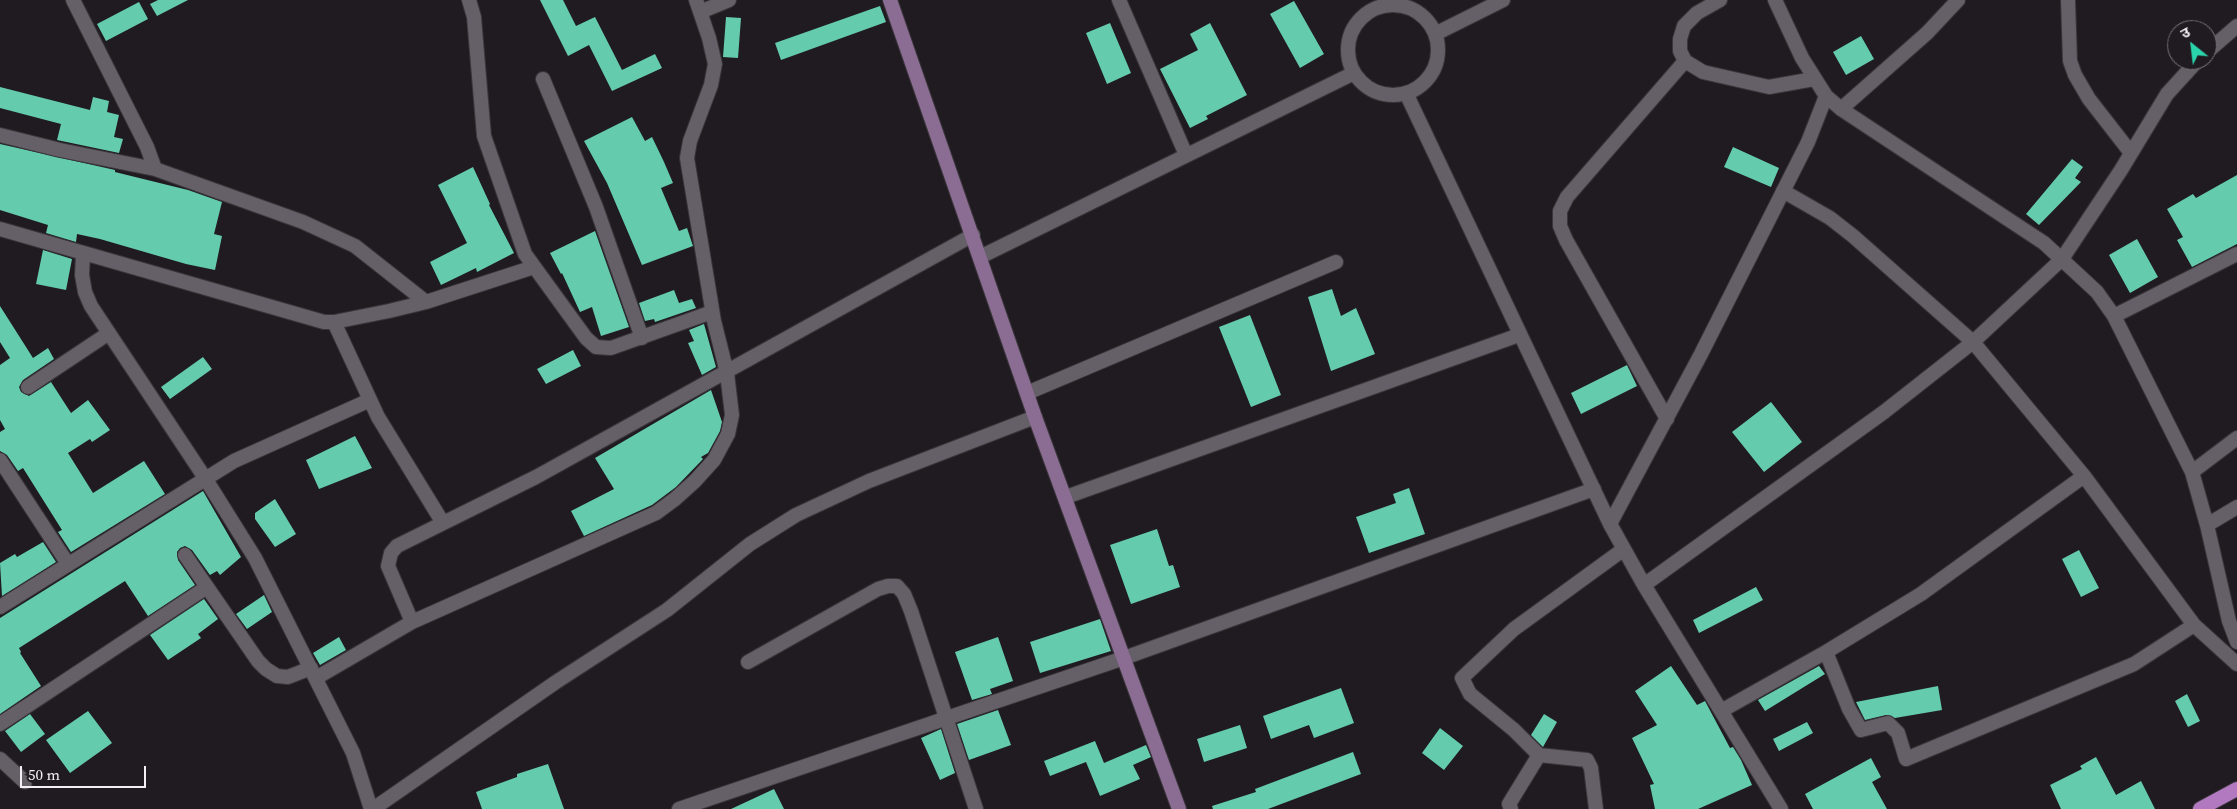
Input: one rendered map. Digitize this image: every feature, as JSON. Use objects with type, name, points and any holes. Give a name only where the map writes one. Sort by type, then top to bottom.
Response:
[{"type":"main road","points":[[890,0],[1035,417],[1066,496],[1179,809]]},
{"type":"main road","points":[[2200,809],[2237,789]]},
{"type":"street","points":[[72,0],[147,147],[155,169]]},
{"type":"street","points":[[469,0],[474,17],[484,136],[525,254],[586,338],[596,347],[611,348],[712,312]]},
{"type":"street","points":[[185,555],[258,661],[277,676],[288,677],[314,673],[412,622],[629,526],[656,513],[695,482],[714,460],[732,425],[727,373],[712,312],[687,158],[690,140],[711,85],[715,64],[710,38],[698,6],[729,0]]},
{"type":"street","points":[[1119,0],[1186,155]]},
{"type":"street","points":[[1435,34],[1503,0]]},
{"type":"street","points":[[1720,0],[1696,13],[1684,26],[1680,39],[1680,52],[1686,61],[1703,72],[1769,87],[1814,80]]},
{"type":"street","points":[[1775,0],[1802,58],[1814,80],[1826,96],[1841,109],[2044,243],[2096,292],[2114,316],[2192,472],[2207,525],[2229,621],[2237,642]]},
{"type":"street","points":[[1841,109],[1927,33],[1958,0]]},
{"type":"street","points":[[2068,0],[2070,61],[2075,75],[2089,98],[2131,153]]},
{"type":"street","points":[[1371,5],[1388,5],[1410,9],[1428,21],[1435,34],[1438,48],[1436,63],[1430,76],[1419,87],[1406,93],[1391,95],[1376,92],[1363,85],[1354,74],[1348,60],[1350,37],[1352,30],[1371,5]]},
{"type":"street","points":[[2217,43],[2237,26]]},
{"type":"street","points":[[1666,419],[1566,240],[1560,226],[1560,211],[1567,197],[1686,61]]},
{"type":"street","points":[[1644,585],[1884,412],[1973,342],[2062,259],[2167,94],[2189,70]]},
{"type":"street","points":[[980,257],[1354,74]]},
{"type":"street","points":[[543,79],[596,207],[642,338]]},
{"type":"street","points":[[1406,93],[1610,524],[1644,585],[1781,809]]},
{"type":"street","points":[[1610,524],[1783,192],[1808,142],[1826,96]]},
{"type":"street","points":[[0,135],[60,150],[155,169],[303,222],[356,246],[426,302]]},
{"type":"street","points":[[1783,192],[1830,218],[1853,236],[1973,342],[2084,476],[2194,625],[2237,664]]},
{"type":"street","points":[[0,229],[324,322],[334,322],[426,302],[534,267]]},
{"type":"street","points":[[412,622],[388,566],[388,560],[397,546],[536,477],[727,373],[973,235]]},
{"type":"street","points":[[83,254],[82,275],[85,292],[91,306],[205,478],[255,558],[314,673],[352,753],[372,809],[556,682],[666,610],[750,544],[796,514],[869,481],[1035,417]]},
{"type":"street","points":[[2114,316],[2237,254]]},
{"type":"street","points":[[1027,393],[1336,262]]},
{"type":"street","points":[[334,322],[370,400],[443,523]]},
{"type":"street","points":[[28,387],[109,333]]},
{"type":"street","points":[[1066,496],[1520,335]]},
{"type":"street","points":[[0,607],[205,478],[250,452],[370,400]]},
{"type":"street","points":[[2192,472],[2237,438]]},
{"type":"street","points":[[0,460],[68,564]]},
{"type":"street","points":[[1721,711],[1826,652],[1921,594],[2084,476]]},
{"type":"street","points":[[679,809],[1124,658],[1594,489]]},
{"type":"street","points":[[2207,525],[2237,507]]},
{"type":"street","points":[[1596,809],[1591,768],[1587,760],[1539,755],[1514,730],[1470,694],[1462,678],[1514,629],[1624,549]]},
{"type":"street","points":[[748,662],[878,589],[897,586],[904,594],[911,611],[976,809]]},
{"type":"street","points":[[0,724],[207,587]]},
{"type":"street","points":[[1826,652],[1849,709],[1861,730],[1888,723],[1898,733],[1906,759],[2134,664],[2194,625]]},
{"type":"street","points":[[1510,809],[1509,804],[1539,755]]},
{"type":"street","points":[[0,759],[25,782]]},
{"type":"building","points":[[158,0],[188,0],[157,16],[150,4]]},
{"type":"building","points":[[540,0],[563,0],[576,26],[595,17],[622,70],[655,54],[662,68],[612,91],[589,45],[568,56]]},
{"type":"building","points":[[1294,1],[1324,54],[1300,68],[1270,14]]},
{"type":"building","points":[[139,2],[148,19],[106,41],[97,24]]},
{"type":"building","points":[[880,6],[886,22],[781,60],[775,43]]},
{"type":"building","points":[[726,17],[741,18],[738,58],[723,57]]},
{"type":"building","points":[[1110,23],[1131,73],[1107,84],[1086,33]]},
{"type":"building","points":[[1210,23],[1247,95],[1206,116],[1208,119],[1190,128],[1160,69],[1198,50],[1190,34]]},
{"type":"building","points":[[1861,36],[1874,59],[1846,75],[1833,52]]},
{"type":"building","points":[[0,87],[90,110],[93,97],[109,101],[107,112],[119,115],[114,137],[123,139],[119,153],[57,140],[61,124],[0,108]]},
{"type":"building","points":[[632,117],[645,141],[652,137],[664,162],[673,183],[661,188],[679,231],[687,228],[693,246],[642,265],[607,183],[584,141]]},
{"type":"building","points":[[0,144],[115,170],[115,172],[188,190],[222,202],[214,234],[222,236],[215,270],[186,264],[77,234],[76,242],[46,233],[48,225],[0,210]]},
{"type":"building","points":[[1733,147],[1779,168],[1771,187],[1724,167]]},
{"type":"building","points":[[2072,159],[2083,167],[2075,178],[2081,182],[2039,225],[2026,214]]},
{"type":"building","points":[[473,167],[489,205],[514,253],[477,272],[476,268],[441,285],[430,262],[467,243],[438,185]]},
{"type":"building","points":[[2237,175],[2237,244],[2192,267],[2177,240],[2183,237],[2167,209],[2193,194],[2196,198]]},
{"type":"building","points":[[595,231],[629,327],[601,336],[592,307],[580,312],[562,273],[550,253]]},
{"type":"building","points":[[2137,239],[2158,277],[2130,293],[2109,255]]},
{"type":"building","points":[[43,250],[72,259],[66,290],[36,284]]},
{"type":"building","points":[[1332,289],[1341,316],[1356,308],[1375,354],[1331,371],[1308,297]]},
{"type":"building","points":[[674,290],[679,303],[692,299],[696,308],[655,322],[654,319],[645,321],[639,303]]},
{"type":"building","points":[[0,306],[33,358],[48,348],[54,359],[23,380],[19,387],[21,392],[29,396],[51,382],[71,413],[88,400],[110,430],[92,442],[90,439],[68,453],[93,493],[144,461],[165,494],[71,552],[58,532],[62,530],[23,468],[18,471],[7,455],[0,451],[0,432],[5,429],[0,420],[0,365],[10,358],[0,342]]},
{"type":"building","points":[[1250,315],[1281,395],[1251,407],[1219,327]]},
{"type":"building","points":[[704,324],[716,367],[702,375],[688,343],[694,341],[689,330]]},
{"type":"building","points":[[573,350],[581,366],[546,384],[537,369]]},
{"type":"building","points":[[203,357],[212,369],[170,399],[161,387]]},
{"type":"building","points":[[1627,365],[1637,386],[1581,414],[1571,393]]},
{"type":"building","points":[[711,390],[722,422],[720,431],[708,453],[701,457],[703,459],[676,487],[652,505],[584,536],[571,511],[614,489],[595,458]]},
{"type":"building","points":[[1771,402],[1802,442],[1764,472],[1732,432]]},
{"type":"building","points":[[355,436],[372,468],[319,489],[306,460]]},
{"type":"building","points":[[1409,488],[1425,534],[1369,553],[1356,517],[1396,503],[1393,494]]},
{"type":"building","points":[[203,491],[241,557],[220,575],[217,571],[210,575],[192,550],[185,546],[180,548],[177,552],[178,560],[195,585],[148,616],[125,581],[19,648],[20,653],[41,686],[0,714],[0,618]]},
{"type":"building","points":[[275,499],[296,534],[275,547],[255,519],[255,513]]},
{"type":"building","points":[[1157,529],[1169,566],[1173,565],[1180,587],[1131,604],[1110,545]]},
{"type":"building","points":[[43,542],[56,562],[2,596],[0,563],[15,554],[17,557]]},
{"type":"building","points":[[2079,550],[2099,588],[2081,597],[2062,559]]},
{"type":"building","points":[[1756,587],[1763,600],[1699,633],[1693,620]]},
{"type":"building","points":[[264,595],[272,612],[247,629],[236,614]]},
{"type":"building","points":[[204,599],[218,619],[198,634],[201,638],[168,660],[150,635]]},
{"type":"building","points":[[1100,619],[1111,651],[1040,673],[1030,642]]},
{"type":"building","points":[[339,637],[346,650],[320,665],[313,653]]},
{"type":"building","points":[[998,637],[1013,681],[990,689],[992,694],[972,700],[955,652]]},
{"type":"building","points":[[1671,666],[1697,705],[1705,701],[1730,748],[1733,747],[1741,760],[1752,785],[1698,809],[1655,809],[1650,785],[1654,784],[1632,738],[1657,725],[1635,691]]},
{"type":"building","points":[[1819,666],[1825,674],[1765,711],[1758,700]]},
{"type":"building","points":[[1938,686],[1942,710],[1895,718],[1886,715],[1865,720],[1856,702]]},
{"type":"building","points":[[1341,688],[1354,723],[1314,738],[1309,725],[1271,739],[1263,716]]},
{"type":"building","points":[[2187,694],[2200,721],[2188,727],[2175,701]]},
{"type":"building","points":[[998,710],[1011,745],[969,760],[957,724]]},
{"type":"building","points":[[88,711],[112,743],[70,773],[46,740]]},
{"type":"building","points":[[30,714],[45,734],[21,752],[5,731]]},
{"type":"building","points":[[1544,714],[1557,722],[1543,747],[1531,735]]},
{"type":"building","points":[[1807,722],[1813,733],[1779,751],[1773,739]]},
{"type":"building","points":[[1240,725],[1247,748],[1204,762],[1197,739]]},
{"type":"building","points":[[1440,728],[1463,746],[1444,770],[1422,753]]},
{"type":"building","points":[[941,729],[955,773],[940,780],[921,738]]},
{"type":"building","points":[[1095,741],[1104,763],[1146,745],[1151,757],[1133,765],[1140,779],[1100,796],[1086,762],[1050,776],[1044,761]]},
{"type":"building","points":[[1353,752],[1361,774],[1268,809],[1213,809],[1212,806],[1256,792],[1255,789]]},
{"type":"building","points":[[2096,757],[2116,795],[2141,781],[2155,809],[2061,809],[2050,785],[2082,769],[2080,766]]},
{"type":"building","points":[[1871,758],[1881,777],[1872,782],[1887,809],[1813,809],[1805,794]]},
{"type":"building","points":[[548,764],[564,809],[482,809],[476,792],[517,777],[517,774]]},
{"type":"building","points":[[774,789],[784,809],[731,809]]}]
